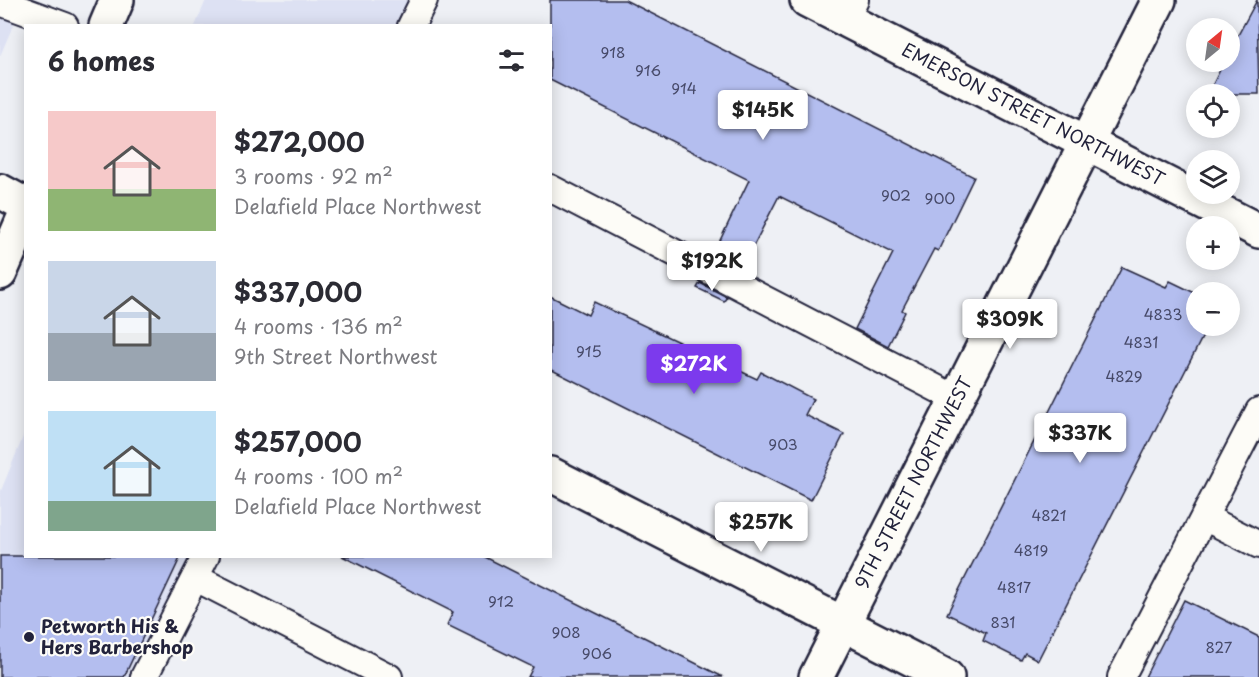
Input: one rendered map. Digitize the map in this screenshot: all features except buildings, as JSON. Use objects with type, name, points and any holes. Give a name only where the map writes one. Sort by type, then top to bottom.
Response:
[{"type":"main road","points":[[107,24],[117,0]]},
{"type":"main road","name":"EMERSON STREET NORTHWEST","points":[[807,0],[850,10],[1087,143],[1259,231]]},
{"type":"main road","name":"9TH STREET NORTHWEST","points":[[816,677],[1159,0]]},
{"type":"main road","points":[[0,191],[24,204]]},
{"type":"main road","points":[[0,273],[24,218]]},
{"type":"main road","points":[[552,475],[947,677]]},
{"type":"lane","points":[[412,24],[424,0]]},
{"type":"lane","points":[[3,4],[59,24]]},
{"type":"lane","points":[[552,189],[957,399]]},
{"type":"lane","points":[[1121,677],[1259,411]]},
{"type":"lane","points":[[1204,517],[1259,545]]},
{"type":"lane","points":[[144,677],[201,567],[389,677]]},
{"type":"shaded area","points":[[0,0],[24,0],[0,56]]},
{"type":"shaded area","points":[[206,0],[412,0],[399,24],[196,24]]},
{"type":"shaded area","points":[[24,434],[24,558],[193,558],[131,677],[0,677],[0,493]]},
{"type":"place","name":"Petworth His & Hers Barbershop","points":[[29,637]]}]
